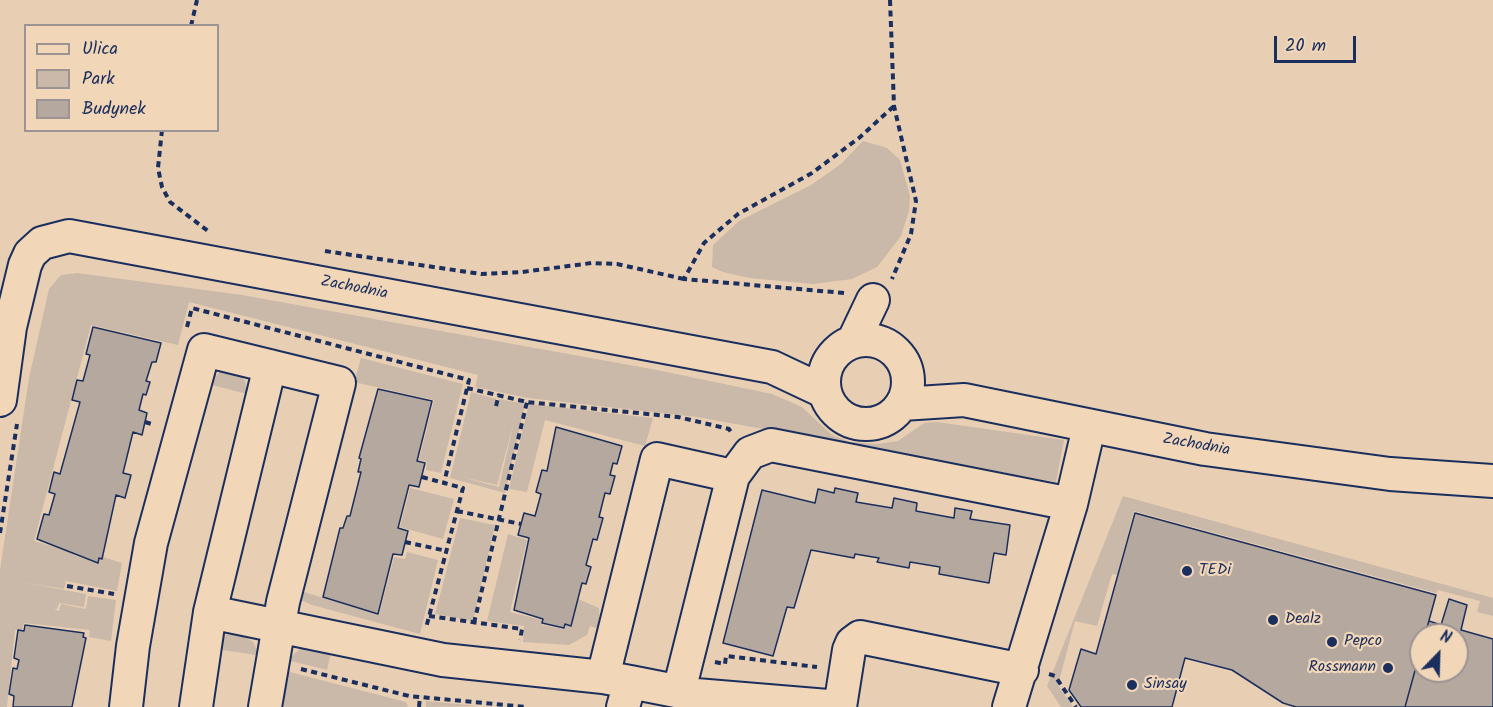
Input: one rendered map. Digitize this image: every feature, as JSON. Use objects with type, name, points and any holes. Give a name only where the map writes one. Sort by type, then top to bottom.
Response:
[{"type":"street","name":"Zachodnia","points":[[9,412],[10,327],[24,265],[30,254],[42,243],[69,236],[772,367],[825,392]]},
{"type":"street","points":[[772,367],[799,360],[867,326]]},
{"type":"street","points":[[867,326],[895,351],[906,370],[907,391],[902,404],[886,418],[866,424],[852,421],[839,414],[825,392],[824,379],[867,326]]},
{"type":"street","points":[[126,707],[133,646],[149,551],[204,350],[339,383],[278,625],[265,707]]},
{"type":"street","points":[[196,707],[210,612],[270,366]]},
{"type":"street","points":[[906,370],[936,383],[964,400]]},
{"type":"street","name":"Zachodnia","points":[[902,404],[964,400],[1205,449],[1390,474],[1493,481]]},
{"type":"street","points":[[1009,707],[1071,504],[1089,427]]},
{"type":"street","points":[[689,698],[687,656],[733,476],[750,453],[771,445],[1071,504]]},
{"type":"street","points":[[619,689],[657,459],[733,476]]},
{"type":"street","points":[[210,612],[443,660],[689,698],[840,707],[852,643],[860,637],[1022,667]]},
{"type":"path","points":[[191,24],[197,0]]},
{"type":"path","points":[[867,326],[899,267],[911,234],[916,201],[894,106],[890,0]]},
{"type":"path","points":[[684,279],[704,243],[721,228],[738,214],[812,173],[859,138],[894,106]]},
{"type":"path","points":[[162,132],[158,168],[162,187],[170,202],[211,232]]},
{"type":"path","points":[[319,250],[481,274],[600,264],[654,271],[684,279],[866,295],[867,326]]},
{"type":"path","points":[[204,350],[183,344],[192,308],[469,380],[444,483]]},
{"type":"path","points":[[467,388],[527,402],[573,408],[657,413],[729,429]]},
{"type":"path","points":[[496,406],[499,394]]},
{"type":"path","points":[[474,623],[527,402]]},
{"type":"path","points":[[0,533],[9,412]]},
{"type":"path","points":[[422,477],[463,488],[424,639]]},
{"type":"path","points":[[457,511],[521,524]]},
{"type":"path","points":[[405,542],[447,551]]},
{"type":"path","points":[[429,616],[522,629],[519,646]]},
{"type":"path","points":[[687,656],[725,664],[726,656],[846,669]]},
{"type":"path","points":[[1022,667],[1055,676],[1076,707]]},
{"type":"path","points":[[296,668],[420,698],[527,707]]},
{"type":"path","points":[[419,707],[420,698]]},
{"type":"green space","points":[[863,141],[887,148],[900,160],[910,196],[909,211],[901,236],[877,267],[852,279],[813,284],[749,278],[712,267],[713,245],[739,221],[811,185],[841,164]]},
{"type":"green space","points":[[77,273],[242,295],[657,370],[772,394],[802,407],[832,435],[850,442],[878,444],[898,441],[924,423],[937,422],[1064,440],[1056,482],[697,417],[528,398],[475,387],[478,375],[189,302],[178,345],[91,325],[34,541],[73,552],[73,555],[97,563],[103,557],[122,563],[117,591],[66,581],[64,589],[21,582],[86,594],[84,607],[59,603],[57,609],[54,609],[59,611],[61,604],[86,609],[88,596],[116,600],[111,641],[89,637],[90,630],[24,623],[22,630],[15,630],[7,707],[0,707],[0,570],[29,378],[49,289],[61,275]]},
{"type":"green space","points":[[361,358],[463,384],[441,473],[426,470],[427,462],[419,460],[434,400],[354,382]]},
{"type":"green space","points":[[221,371],[234,371],[241,375],[245,381],[247,394],[208,384]]},
{"type":"green space","points":[[471,392],[496,399],[494,405],[497,406],[499,399],[525,404],[505,493],[450,478]],"holes":[[[514,422],[499,487],[458,476],[497,485]]]},
{"type":"green space","points":[[529,404],[653,418],[645,446],[545,420],[527,492],[509,489]]},
{"type":"green space","points":[[410,488],[454,499],[443,539],[400,527]]},
{"type":"green space","points":[[1123,496],[1493,598],[1493,616],[1477,612],[1480,601],[1438,590],[1436,593],[1134,511],[1117,575],[1112,574],[1097,626],[1075,621],[1058,685],[1073,707],[1061,707],[1047,686]]},
{"type":"green space","points":[[460,518],[495,525],[473,621],[435,614]]},
{"type":"green space","points":[[508,534],[527,540],[510,612],[542,620],[542,625],[565,629],[566,625],[571,626],[578,599],[599,608],[600,629],[590,626],[587,635],[569,645],[523,642],[524,626],[487,621]]},
{"type":"green space","points":[[407,552],[438,560],[420,634],[312,605],[298,599],[291,588],[379,615],[394,557],[405,559]]},
{"type":"green space","points":[[239,633],[253,642],[257,650],[256,655],[216,649],[225,635]]},
{"type":"green space","points":[[305,645],[332,647],[327,670],[287,660]]},
{"type":"green space","points":[[282,670],[406,702],[408,707],[286,707],[275,704]]},
{"type":"green space","points":[[426,701],[477,706],[426,707]]},
{"type":"building","points":[[93,327],[161,343],[156,362],[152,362],[146,381],[150,382],[146,395],[143,394],[139,410],[147,413],[142,435],[133,432],[123,473],[131,475],[125,498],[116,495],[102,559],[99,558],[98,563],[37,539],[44,514],[49,515],[55,494],[49,492],[54,472],[60,474],[80,402],[72,400],[77,380],[83,381],[90,355],[86,354]]},
{"type":"building","points":[[378,389],[432,401],[417,461],[425,463],[419,487],[409,485],[398,528],[408,531],[402,555],[393,554],[378,614],[323,597],[340,528],[343,528],[347,516],[350,516],[361,472],[358,472],[361,459],[359,458]]},
{"type":"building","points":[[556,427],[622,446],[617,464],[613,463],[610,475],[615,476],[610,494],[605,493],[599,517],[603,518],[597,540],[593,539],[586,565],[591,567],[586,584],[582,583],[571,626],[565,624],[564,628],[542,623],[543,619],[514,610],[529,538],[518,535],[524,513],[535,516],[541,494],[536,492],[542,470],[547,471]]},
{"type":"building","points":[[835,488],[858,493],[856,502],[892,508],[894,498],[917,503],[916,511],[954,518],[955,508],[972,511],[970,519],[1010,525],[1006,555],[994,553],[989,583],[939,574],[940,567],[910,562],[909,568],[877,562],[879,558],[855,554],[854,558],[811,550],[794,608],[787,607],[773,656],[723,643],[762,490],[815,503],[818,489],[834,493]]},
{"type":"building","points":[[1135,513],[1436,595],[1428,623],[1409,623],[1409,683],[1412,683],[1405,707],[1296,707],[1283,703],[1232,670],[1185,658],[1172,707],[1081,707],[1069,690],[1081,649],[1096,654]]},
{"type":"building","points":[[1449,599],[1467,605],[1463,623],[1442,623]]},
{"type":"building","points":[[25,625],[84,633],[83,637],[86,638],[72,707],[13,707],[14,696],[9,694],[13,668],[17,669],[19,660],[14,658],[18,630],[24,631]]},
{"type":"building","points":[[1469,632],[1493,639],[1493,707],[1405,707],[1412,683],[1469,683]]},
{"type":"place","name":"TEDi","points":[[1187,571]]},
{"type":"place","name":"Dealz","points":[[1273,620]]},
{"type":"place","name":"Pepco","points":[[1332,642]]},
{"type":"place","name":"Rossmann","points":[[1388,668]]},
{"type":"place","name":"Sinsay","points":[[1132,685]]}]
